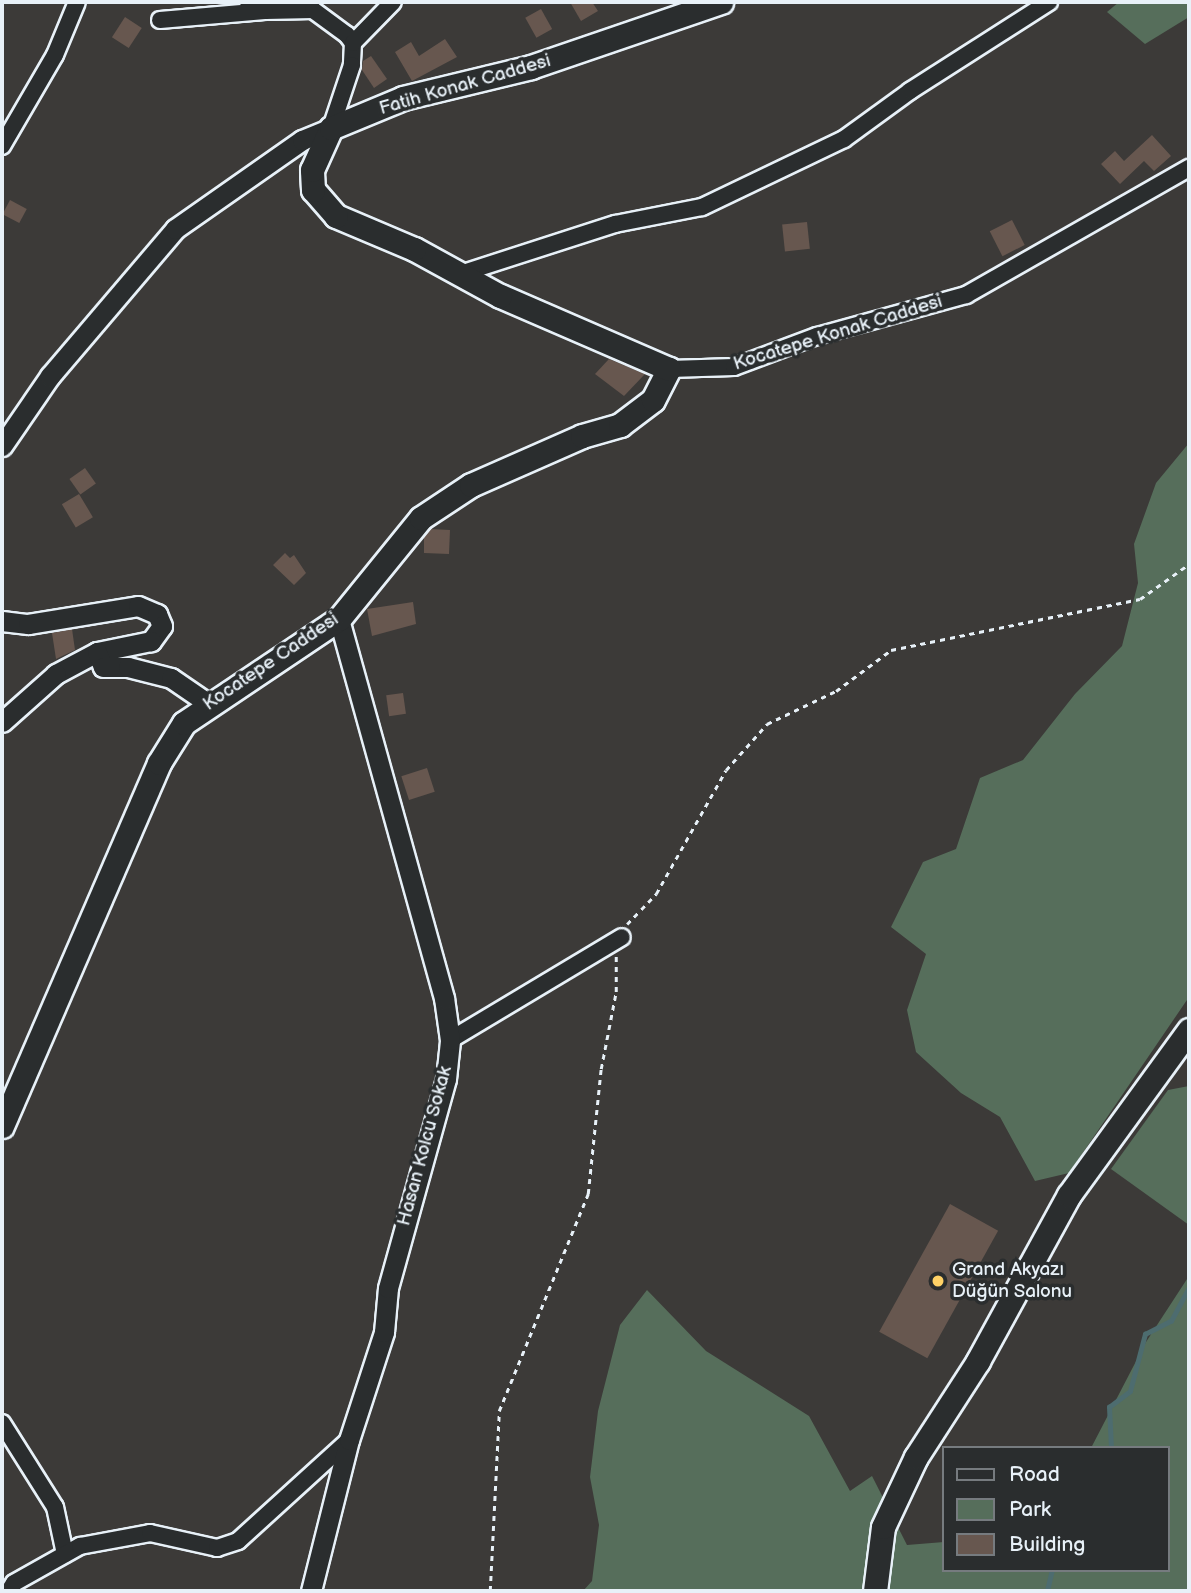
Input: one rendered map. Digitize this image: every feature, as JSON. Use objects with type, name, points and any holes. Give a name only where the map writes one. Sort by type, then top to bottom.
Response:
[{"type":"main road","name":"Fatih Konak Caddesi","points":[[331,128],[403,98],[531,67],[674,9],[721,2]]},
{"type":"main road","name":"Kocatepe Konak Caddesi","points":[[331,128],[312,170],[313,190],[336,216],[463,273],[500,296],[669,369]]},
{"type":"main road","name":"Kocatepe Caddesi","points":[[2,1126],[159,763],[184,723],[339,619],[421,518],[471,485],[582,436],[620,425],[653,400],[669,369]]},
{"type":"main road","points":[[875,1591],[883,1527],[916,1457],[978,1361],[1069,1195],[1189,1030]]},
{"type":"street","points":[[2,146],[55,55],[76,2]]},
{"type":"street","points":[[248,2],[265,11]]},
{"type":"street","points":[[331,128],[352,65],[353,43],[393,2]]},
{"type":"street","points":[[463,273],[615,225],[702,207],[844,139],[910,91],[1049,2]]},
{"type":"street","points":[[160,20],[265,11],[313,10],[353,43]]},
{"type":"street","name":"Fatih Konak Caddesi","points":[[2,446],[50,376],[175,229],[302,140],[331,128]]},
{"type":"street","name":"Kocatepe Konak Caddesi","points":[[669,369],[734,367],[817,336],[965,295],[1189,168]]},
{"type":"street","points":[[2,621],[28,624],[138,606],[157,614],[162,626],[151,642],[97,652],[55,674],[2,722]]},
{"type":"street","name":"Hasan Kolcu Sokak","points":[[311,1591],[349,1440],[384,1332],[388,1289],[446,1080],[450,1040],[444,998],[339,619]]},
{"type":"street","points":[[97,652],[103,667],[128,667],[171,678],[209,704]]},
{"type":"street","points":[[450,1040],[622,937]]},
{"type":"street","points":[[2,1423],[55,1507],[65,1554]]},
{"type":"street","points":[[9,1591],[14,1583],[80,1546],[150,1533],[217,1548],[238,1541],[349,1440]]},
{"type":"path","points":[[490,1591],[499,1411],[588,1195],[601,1069],[616,992],[616,955],[626,925],[656,894],[726,770],[767,724],[836,691],[891,650],[1140,599],[1189,564]]},
{"type":"green space","points":[[1119,2],[1189,2],[1189,17],[1145,44],[1107,12]]},
{"type":"green space","points":[[1189,443],[1189,997],[1069,1173],[1035,1181],[1000,1117],[961,1093],[916,1052],[907,1010],[926,954],[891,927],[923,862],[956,849],[980,778],[1023,760],[1075,694],[1122,646],[1138,583],[1134,544],[1156,483]]},
{"type":"green space","points":[[1189,1086],[1189,1225],[1111,1169],[1168,1090]]},
{"type":"green space","points":[[1189,1276],[1189,1591],[583,1591],[592,1581],[599,1525],[590,1477],[598,1411],[620,1325],[647,1290],[706,1351],[809,1416],[850,1491],[872,1476],[907,1545],[942,1542],[942,1572],[1170,1572],[1170,1446],[1092,1446],[1146,1342]]},
{"type":"building","points":[[570,2],[592,2],[598,11],[581,21]]},
{"type":"building","points":[[541,9],[552,29],[536,38],[525,18]]},
{"type":"building","points":[[125,17],[142,28],[129,48],[112,37]]},
{"type":"building","points":[[445,39],[457,57],[412,81],[395,52],[411,42],[419,56]]},
{"type":"building","points":[[371,56],[387,79],[374,88],[362,70],[363,61]]},
{"type":"building","points":[[1152,135],[1171,156],[1154,171],[1144,161],[1120,184],[1101,164],[1115,151],[1124,161]]},
{"type":"building","points":[[10,200],[27,209],[19,223],[2,214]]},
{"type":"building","points":[[1012,220],[1025,245],[1002,256],[990,231]]},
{"type":"building","points":[[807,222],[810,249],[785,251],[782,225]]},
{"type":"building","points":[[609,359],[645,374],[624,396],[595,374]]},
{"type":"building","points":[[85,468],[96,484],[80,494],[69,479]]},
{"type":"building","points":[[79,494],[93,517],[76,527],[62,504]]},
{"type":"building","points":[[430,529],[450,530],[449,554],[424,553],[424,536]]},
{"type":"building","points":[[285,553],[290,558],[294,555],[306,573],[294,585],[273,565]]},
{"type":"building","points":[[413,602],[416,624],[372,636],[367,609]]},
{"type":"building","points":[[72,629],[75,650],[56,659],[52,633]]},
{"type":"building","points":[[403,693],[406,714],[389,716],[386,695]]},
{"type":"building","points":[[427,768],[435,792],[409,800],[401,776]]},
{"type":"building","name":"Grand Akyazı Düğün Salonu","points":[[950,1204],[998,1231],[927,1358],[879,1332]]},
{"type":"waterway","points":[[1111,1446],[1109,1407],[1130,1391],[1145,1334],[1171,1321],[1189,1287]]},
{"type":"waterway","points":[[1047,1591],[1052,1572]]},
{"type":"place","name":"Grand Akyazı Düğün Salonu","points":[[938,1281]]}]
